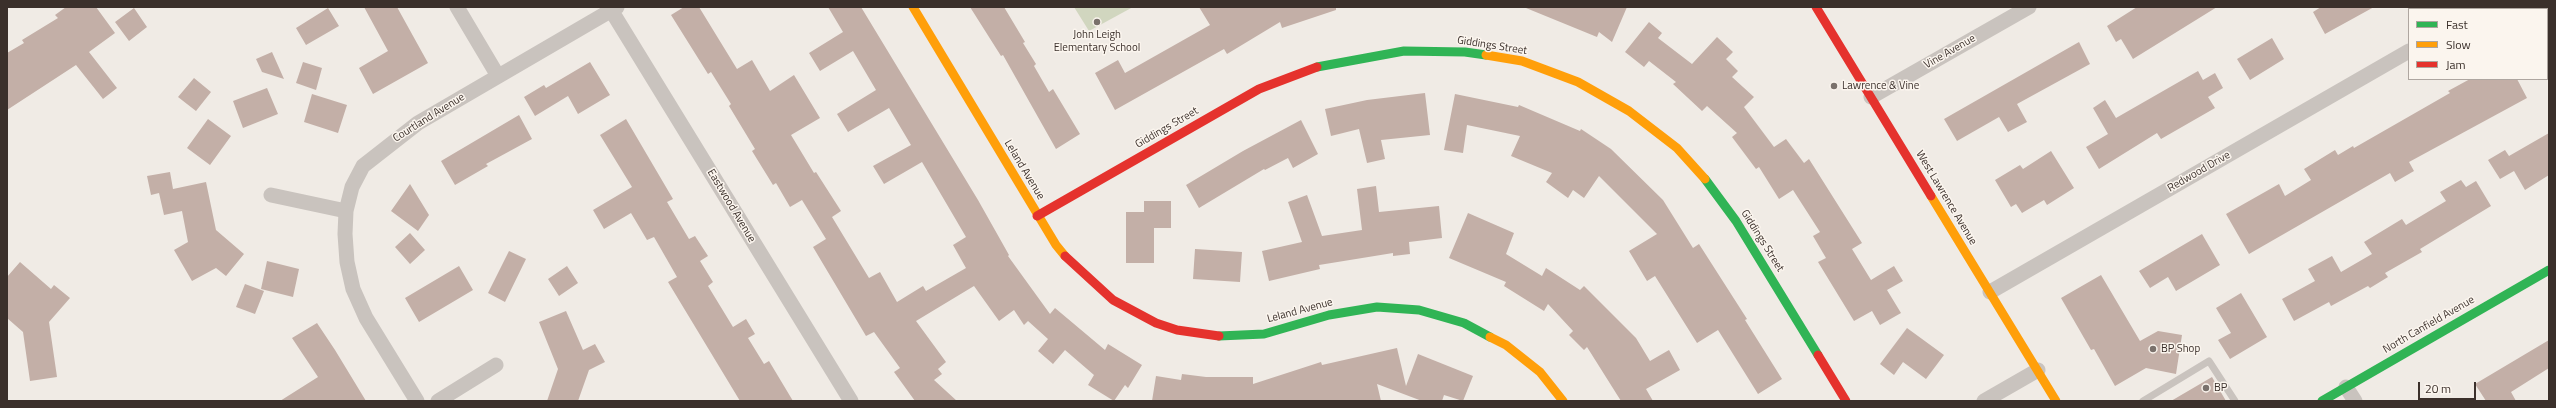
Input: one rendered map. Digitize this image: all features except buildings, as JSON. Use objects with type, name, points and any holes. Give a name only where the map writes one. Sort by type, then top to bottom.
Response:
[{"type":"street","points":[[457,7],[498,76]]},
{"type":"street","name":"Leland Avenue","points":[[913,7],[1056,245],[1093,285],[1113,300],[1156,323],[1197,334],[1241,336],[1286,329],[1329,315],[1354,310],[1377,307],[1419,310],[1464,323],[1506,345],[1540,372],[1563,401]]},
{"type":"street","name":"West Lawrence Avenue","points":[[1816,7],[2056,401]]},
{"type":"street","name":"Vine Avenue","points":[[1871,97],[2029,7]]},
{"type":"street","name":"Courtland Avenue","points":[[416,401],[366,318],[353,289],[347,262],[346,211],[352,187],[363,166],[418,123],[614,9]]},
{"type":"street","name":"Eastwood Avenue","points":[[614,9],[851,401]]},
{"type":"street","name":"Giddings Street","points":[[1038,216],[1260,89],[1315,67],[1404,51],[1465,52],[1522,61],[1578,82],[1630,111],[1677,148],[1698,170],[1736,221],[1846,401]]},
{"type":"street","name":"Redwood Drive","points":[[1990,292],[2408,52]]},
{"type":"street","points":[[271,195],[346,211]]},
{"type":"street","name":"North Canfield Avenue","points":[[2322,401],[2549,270]]},
{"type":"street","points":[[438,401],[496,365]]},
{"type":"street","points":[[1984,401],[2038,370]]},
{"type":"street","points":[[2346,387],[2355,401]]},
{"type":"lane","points":[[2143,401],[2209,361],[2235,401]]},
{"type":"green space","name":"John Leigh Elementary School","points":[[1074,7],[1133,7],[1089,31]]},
{"type":"traffic: fast","points":[[1317,67],[1404,51],[1465,52],[1486,55]]},
{"type":"traffic: fast","points":[[1705,179],[1736,221],[1818,355]]},
{"type":"traffic: fast","points":[[2322,401],[2549,270]]},
{"type":"traffic: fast","points":[[1219,336],[1264,334],[1329,315],[1377,307],[1419,310],[1464,323],[1490,337]]},
{"type":"traffic: slow","points":[[913,7],[1056,245],[1065,256]]},
{"type":"traffic: slow","points":[[1486,55],[1522,61],[1578,82],[1629,111],[1677,148],[1705,179]]},
{"type":"traffic: slow","points":[[1931,196],[2056,401]]},
{"type":"traffic: slow","points":[[1490,337],[1506,345],[1540,372],[1563,401]]},
{"type":"traffic: jam","points":[[1816,7],[1931,196]]},
{"type":"traffic: jam","points":[[1037,216],[1259,89],[1317,67]]},
{"type":"traffic: jam","points":[[1065,256],[1113,300],[1156,323],[1177,330],[1219,336]]},
{"type":"traffic: jam","points":[[1818,355],[1846,401]]},
{"type":"place","name":"John Leigh Elementary School","points":[[1097,22]]},
{"type":"place","name":"Lawrence & Vine","points":[[1834,86]]},
{"type":"place","name":"BP Shop","points":[[2153,349]]},
{"type":"place","name":"BP","points":[[2206,388]]}]
